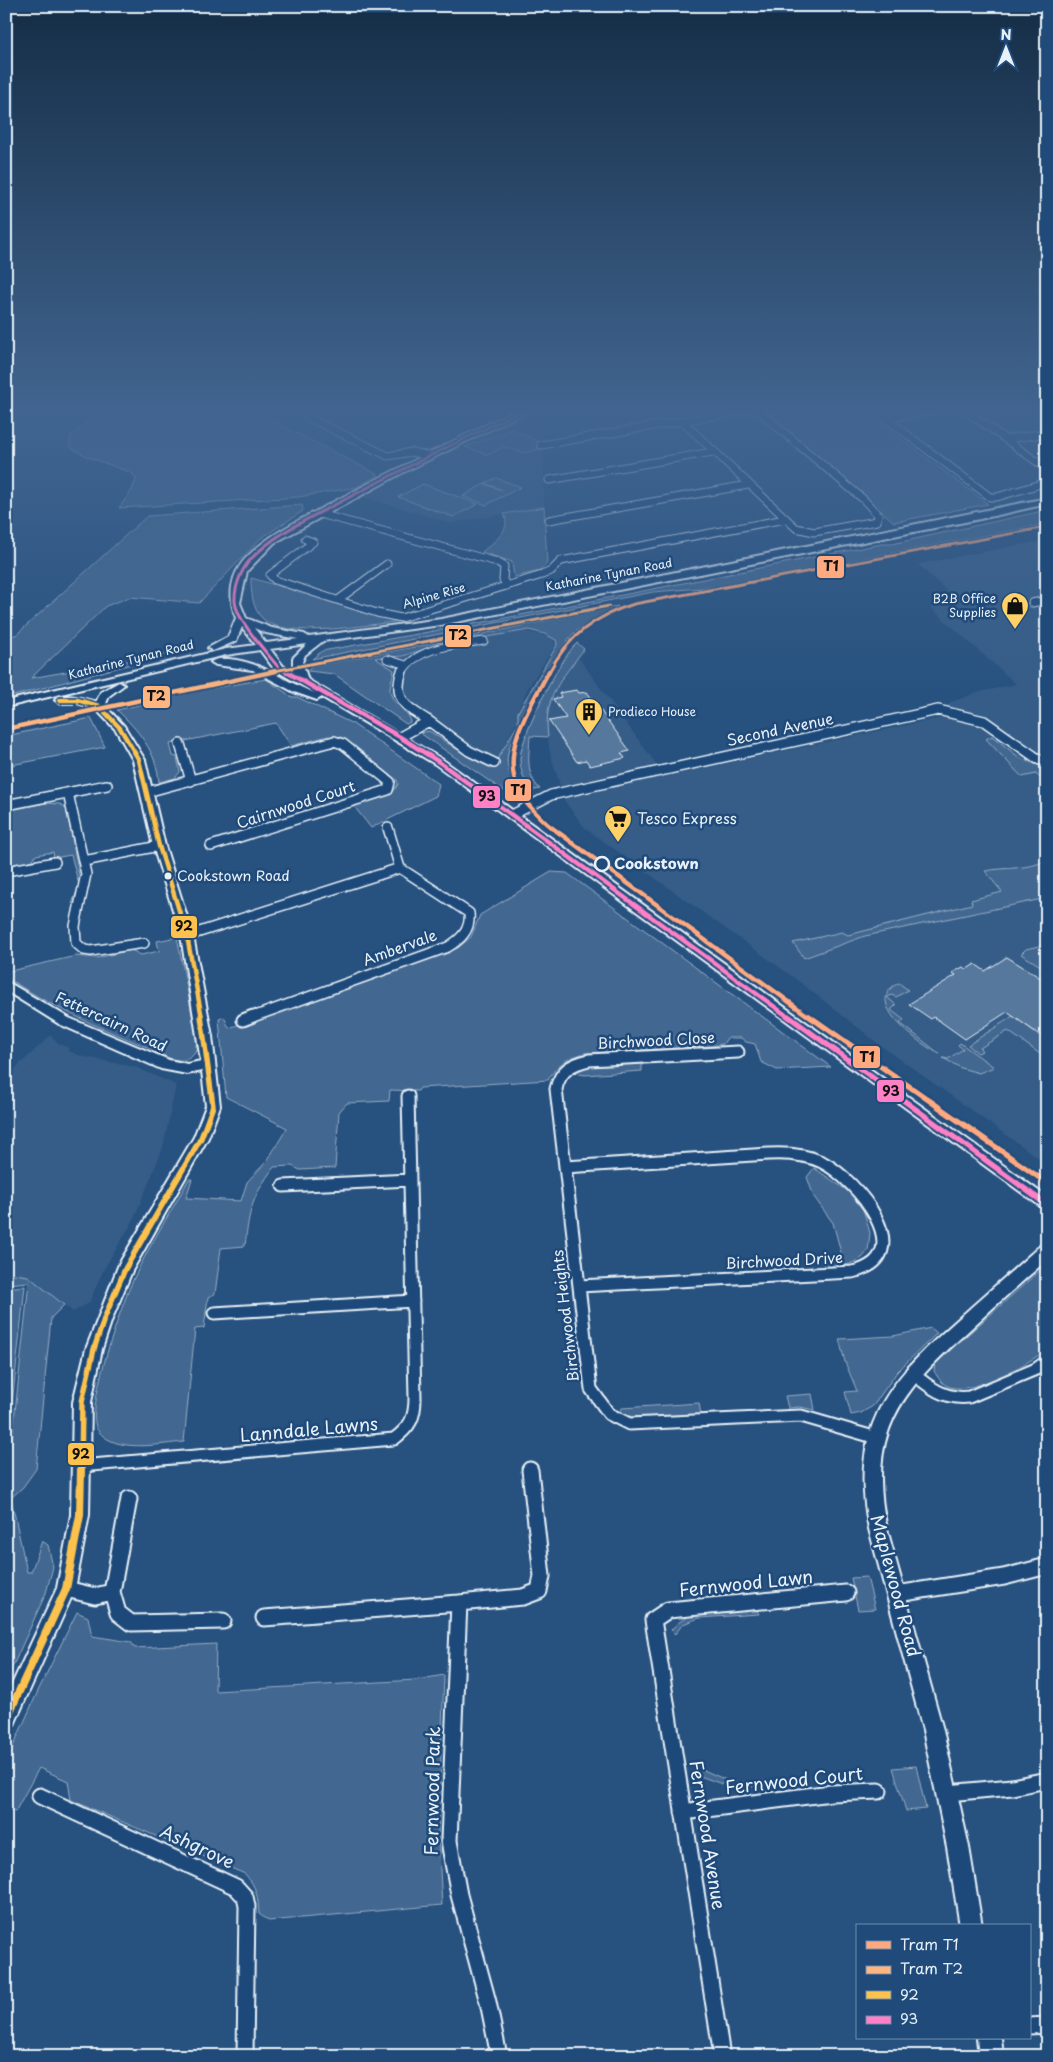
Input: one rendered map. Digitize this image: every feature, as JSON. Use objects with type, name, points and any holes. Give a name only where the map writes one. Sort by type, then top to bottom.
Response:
[{"type":"main road","name":"Katharine Tynan Road","points":[[216,662],[253,654],[262,648],[322,639]]},
{"type":"street","points":[[338,504],[271,541],[249,561],[242,571],[237,587],[236,603],[241,618],[262,648],[281,670],[341,705],[400,736],[512,815],[1047,1205]]},
{"type":"street","points":[[549,520],[636,504]]},
{"type":"street","points":[[769,504],[784,519],[802,531],[814,532],[871,522],[879,518],[867,504]]},
{"type":"street","name":"Katharine Tynan Road","points":[[322,639],[494,612],[1032,504]]},
{"type":"street","points":[[320,514],[497,562],[504,566],[503,580],[507,586]]},
{"type":"street","name":"Alpine Rise","points":[[305,539],[313,542],[270,575],[275,580],[377,613],[401,618],[542,575],[551,571],[561,561],[784,519]]},
{"type":"street","points":[[338,600],[387,564]]},
{"type":"street","points":[[1032,603],[1047,600]]},
{"type":"street","points":[[241,618],[251,625],[275,633],[322,639]]},
{"type":"street","points":[[6,1720],[66,1589],[80,1515],[82,1402],[99,1334],[125,1269],[201,1138],[213,1106],[187,936],[159,846],[139,760],[120,728],[99,706],[105,694],[117,681],[141,666],[221,646],[232,639],[241,618]]},
{"type":"street","points":[[304,682],[296,667],[298,658],[304,650],[322,639]]},
{"type":"street","points":[[484,641],[431,652],[406,665],[399,673],[397,686],[398,696],[416,713],[469,751],[494,763]]},
{"type":"street","name":"Katharine Tynan Road","points":[[6,714],[60,700],[117,681],[233,650],[262,648]]},
{"type":"street","points":[[387,659],[406,665]]},
{"type":"street","points":[[216,662],[234,663],[259,669],[304,693],[341,705]]},
{"type":"street","name":"Katharine Tynan Road","points":[[6,704],[216,662]]},
{"type":"street","name":"Katharine Tynan Road","points":[[60,700],[77,700],[99,706]]},
{"type":"street","name":"Second Avenue","points":[[512,815],[552,795],[938,710],[984,721],[1038,759],[1047,762]]},
{"type":"street","points":[[400,736],[429,721]]},
{"type":"street","name":"Cairnwood Court","points":[[191,781],[334,741],[343,744],[388,780],[390,786],[388,790],[211,846]]},
{"type":"street","points":[[147,792],[191,781],[180,744]]},
{"type":"street","points":[[6,805],[107,785]]},
{"type":"street","points":[[68,793],[86,874],[75,926],[76,943],[84,950],[91,951],[144,943]]},
{"type":"street","points":[[187,936],[400,868],[388,828]]},
{"type":"street","points":[[84,861],[159,846]]},
{"type":"street","points":[[6,871],[55,862]]},
{"type":"street","name":"Ambervale","points":[[243,1020],[448,947],[459,940],[469,927],[468,913],[400,868]]},
{"type":"street","name":"Fettercairn Road","points":[[6,985],[64,1021],[166,1065],[187,1069],[208,1065]]},
{"type":"street","name":"Birchwood Close","points":[[575,1063],[589,1060],[738,1052]]},
{"type":"street","name":"Birchwood Heights","points":[[575,1063],[563,1071],[557,1078],[556,1089],[591,1390],[605,1412],[622,1424],[637,1425],[801,1416],[877,1438]]},
{"type":"street","name":"Lanndale Lawns","points":[[80,1466],[394,1439],[407,1430],[415,1417],[408,1096]]},
{"type":"street","name":"Birchwood Drive","points":[[565,1167],[761,1155],[791,1154],[811,1157],[841,1175],[866,1199],[877,1219],[884,1243],[880,1254],[873,1264],[859,1271],[838,1274],[579,1286]]},
{"type":"street","points":[[283,1186],[410,1180]]},
{"type":"street","name":"Maplewood Road","points":[[971,1924],[960,1850],[948,1793],[877,1524],[873,1498],[872,1471],[877,1438],[890,1403],[911,1372],[1047,1250]]},
{"type":"street","points":[[214,1313],[413,1301]]},
{"type":"street","points":[[911,1372],[945,1396],[959,1399],[1036,1369],[1047,1361]]},
{"type":"street","points":[[264,1618],[460,1604],[523,1597],[539,1591],[542,1576],[530,1470]]},
{"type":"street","points":[[129,1498],[112,1592],[118,1613],[131,1623],[223,1621]]},
{"type":"street","points":[[897,1594],[1004,1577],[1047,1566]]},
{"type":"street","points":[[66,1589],[95,1596],[112,1592]]},
{"type":"street","name":"Fernwood Lawn","points":[[653,1620],[668,1610],[846,1593]]},
{"type":"street","name":"Fernwood Park","points":[[460,1604],[449,1841],[452,1872],[493,2017],[499,2056]]},
{"type":"street","name":"Fernwood Avenue","points":[[653,1620],[722,2056]]},
{"type":"street","points":[[948,1793],[1012,1787],[1047,1780]]},
{"type":"street","name":"Fernwood Court","points":[[683,1812],[831,1793],[879,1791]]},
{"type":"street","name":"Ashgrove","points":[[40,1796],[236,1887],[245,1897],[247,1921],[245,2056]]},
{"type":"street","points":[[1030,2026],[1047,2025]]},
{"type":"street","points":[[989,2040],[991,2056]]},
{"type":"shaded area","points":[[122,504],[181,504],[119,508]]},
{"type":"shaded area","points":[[388,504],[544,504],[544,507],[450,523]]},
{"type":"shaded area","points":[[418,504],[478,504],[453,517]]},
{"type":"shaded area","points":[[873,504],[987,504],[894,522]]},
{"type":"shaded area","points":[[302,505],[303,511],[261,538],[199,603],[130,597],[106,606],[31,678],[172,653],[6,698],[6,636],[16,635],[147,516]]},
{"type":"shaded area","points":[[544,507],[547,563],[540,571],[514,577],[512,562],[482,552],[504,531],[506,520],[504,514]]},
{"type":"shaded area","points":[[1047,510],[1047,524],[713,587],[653,592],[312,659],[322,651],[490,621],[882,544],[892,544]]},
{"type":"shaded area","points":[[1047,540],[1047,1164],[884,1048],[793,977],[585,828],[565,802],[550,753],[545,720],[550,698],[578,657],[654,761],[662,777],[944,717],[949,703],[975,693],[1016,684],[930,607],[959,603],[918,564]]},
{"type":"shaded area","points":[[251,578],[401,621],[307,630],[288,629],[273,625],[262,618],[256,609],[252,594]]},
{"type":"shaded area","points":[[618,606],[616,609],[574,633],[557,655],[536,690],[511,742],[508,753],[508,769],[518,793],[515,794],[502,790],[420,733],[429,731],[467,756],[492,768],[518,724],[518,712],[557,645],[556,640],[545,634],[529,630],[434,646],[403,656],[375,658],[394,670],[390,687],[391,694],[410,718],[410,722],[406,724],[334,674],[308,671],[312,666],[468,637]]},
{"type":"shaded area","points":[[525,631],[551,637],[556,644],[528,688],[519,708],[518,720],[492,768],[471,759],[465,751],[409,715],[392,698],[390,691],[393,676],[379,661],[391,656],[410,655],[436,646]]},
{"type":"shaded area","points":[[577,643],[584,649],[561,680],[551,700],[547,723],[548,737],[530,736],[530,771],[540,789],[530,791],[521,767],[522,747],[543,697],[561,664]]},
{"type":"shaded area","points":[[266,679],[292,697],[297,697],[353,724],[439,784],[436,796],[371,828],[353,805],[393,792],[398,784],[397,780],[343,738],[328,736],[291,746],[276,723],[170,744],[173,756],[177,757],[180,772],[175,778],[159,782],[155,761],[145,742],[117,710],[202,690]]},
{"type":"shaded area","points":[[91,718],[105,747],[6,766],[6,736]]},
{"type":"shaded area","points":[[992,736],[1020,758],[1047,769],[1041,779],[1036,774],[1022,777],[986,739]]},
{"type":"shaded area","points":[[46,803],[60,804],[66,808],[81,885],[75,903],[72,904],[79,885],[71,855],[54,858],[53,852],[36,855],[31,862],[6,867],[6,811]]},
{"type":"shaded area","points":[[1047,860],[1047,898],[865,936],[804,958],[793,943],[842,932],[848,935],[972,904],[971,900],[1002,892],[985,871],[1025,867]]},
{"type":"shaded area","points":[[551,872],[567,873],[831,1067],[777,1070],[761,1062],[755,1044],[746,1042],[741,1038],[727,1038],[723,1044],[712,1046],[585,1053],[563,1062],[548,1080],[420,1088],[418,1091],[390,1090],[389,1101],[347,1103],[339,1112],[335,1168],[300,1170],[292,1166],[274,1167],[253,1204],[245,1246],[221,1248],[215,1294],[208,1297],[204,1328],[195,1329],[184,1442],[142,1446],[121,1444],[103,1436],[96,1427],[96,1397],[114,1330],[140,1265],[189,1179],[192,1179],[186,1198],[241,1201],[247,1182],[267,1161],[287,1128],[226,1097],[219,1019],[224,1017],[229,1028],[458,948],[471,937],[480,915]]},
{"type":"shaded area","points":[[177,937],[197,1039],[195,1053],[185,1060],[170,1058],[92,1024],[40,998],[6,977],[6,968],[10,971],[76,956],[97,958],[131,950],[141,955],[159,951],[157,941]]},
{"type":"shaded area","points":[[1047,944],[1047,970],[1021,954],[1026,949]]},
{"type":"shaded area","points":[[899,983],[908,990],[896,997],[892,995],[887,997],[889,991]]},
{"type":"shaded area","points":[[887,997],[896,1005],[891,1010],[904,1020],[900,1023],[940,1054],[920,1042],[898,1022],[890,1011],[886,1001]]},
{"type":"shaded area","points":[[1013,1016],[1047,1041],[1047,1059],[1008,1031],[980,1048],[982,1051],[978,1053],[968,1045]]},
{"type":"shaded area","points":[[51,1035],[59,1044],[69,1048],[67,1050],[81,1056],[135,1067],[176,1085],[163,1148],[133,1221],[104,1269],[89,1303],[73,1312],[28,1276],[15,1274],[6,1276],[6,1077]]},
{"type":"shaded area","points":[[960,1043],[994,1067],[979,1073],[961,1068],[943,1058],[948,1059],[963,1049],[958,1045]]},
{"type":"shaded area","points":[[642,1063],[642,1071],[585,1075],[574,1073],[589,1066]]},
{"type":"shaded area","points":[[814,1168],[852,1194],[862,1205],[870,1233],[868,1251],[862,1258],[848,1265],[824,1267],[822,1258],[842,1256],[833,1223],[814,1197],[807,1177]]},
{"type":"shaded area","points":[[1047,1264],[1047,1350],[1014,1370],[973,1386],[950,1387],[942,1382],[934,1371],[935,1364]]},
{"type":"shaded area","points":[[15,1274],[28,1276],[64,1305],[51,1318],[36,1469],[23,1487],[11,1498],[27,1572],[31,1572],[42,1541],[48,1545],[53,1567],[46,1593],[6,1681],[6,1495],[29,1282],[6,1284],[6,1276]]},
{"type":"shaded area","points":[[25,1286],[6,1459],[6,1288]]},
{"type":"shaded area","points":[[931,1328],[937,1333],[897,1372],[873,1406],[861,1413],[851,1415],[845,1392],[857,1391],[845,1362],[839,1339],[893,1336]]},
{"type":"shaded area","points":[[812,1394],[815,1410],[800,1407],[788,1408],[785,1396]]},
{"type":"shaded area","points":[[699,1403],[701,1415],[637,1419],[619,1412],[622,1408]]},
{"type":"shaded area","points":[[867,1577],[875,1609],[858,1610],[851,1578]]},
{"type":"shaded area","points":[[756,1609],[759,1614],[699,1618],[683,1624],[675,1634],[671,1630],[679,1622],[699,1613]]},
{"type":"shaded area","points":[[77,1612],[88,1617],[92,1636],[131,1642],[135,1648],[216,1644],[215,1691],[416,1680],[444,1675],[438,1835],[442,1905],[269,1921],[259,1914],[256,1892],[245,1874],[71,1800],[68,1781],[39,1768],[15,1812],[6,1809],[6,1762]]},
{"type":"shaded area","points":[[916,1766],[926,1809],[906,1811],[893,1768]]},
{"type":"shaded area","points":[[699,1768],[733,1783],[790,1779],[789,1784],[733,1788],[700,1776]]},
{"type":"building","name":"Prodieco House","points":[[577,690],[579,693],[587,692],[630,751],[621,753],[625,758],[590,766],[586,760],[577,762],[549,721],[566,718],[553,699],[561,697],[559,693]]},
{"type":"building","points":[[1007,957],[1047,982],[1047,1040],[1007,1012],[965,1039],[934,1017],[931,1019],[909,1004],[956,975],[952,973],[963,967],[967,969],[975,964],[985,971]]},
{"type":"tram line","name":"T1","points":[[1047,527],[654,599],[615,610],[589,624],[574,636],[562,650],[521,727],[512,760],[513,775],[518,791],[529,807],[547,824],[828,1030],[1047,1183]]},
{"type":"tram line","name":"T2","points":[[6,729],[256,675],[609,606]]},
{"type":"transit line","name":"93","points":[[337,504],[271,541],[249,561],[242,571],[235,603],[241,618],[279,668],[400,737],[439,762],[1047,1205]]},
{"type":"transit line","name":"92","points":[[6,1720],[66,1589],[80,1515],[82,1402],[94,1349],[104,1319],[125,1269],[201,1138],[213,1106],[205,1036],[187,936],[159,846],[139,760],[120,728],[99,706],[77,700],[60,700]]},
{"type":"place","name":"B2B Office Supplies","points":[[1015,630]]},
{"type":"place","name":"Prodieco House","points":[[589,736]]},
{"type":"place","name":"Tesco Express","points":[[618,843]]},
{"type":"place","name":"Cookstown","points":[[602,864]]},
{"type":"place","name":"Cookstown Road","points":[[168,876]]}]
